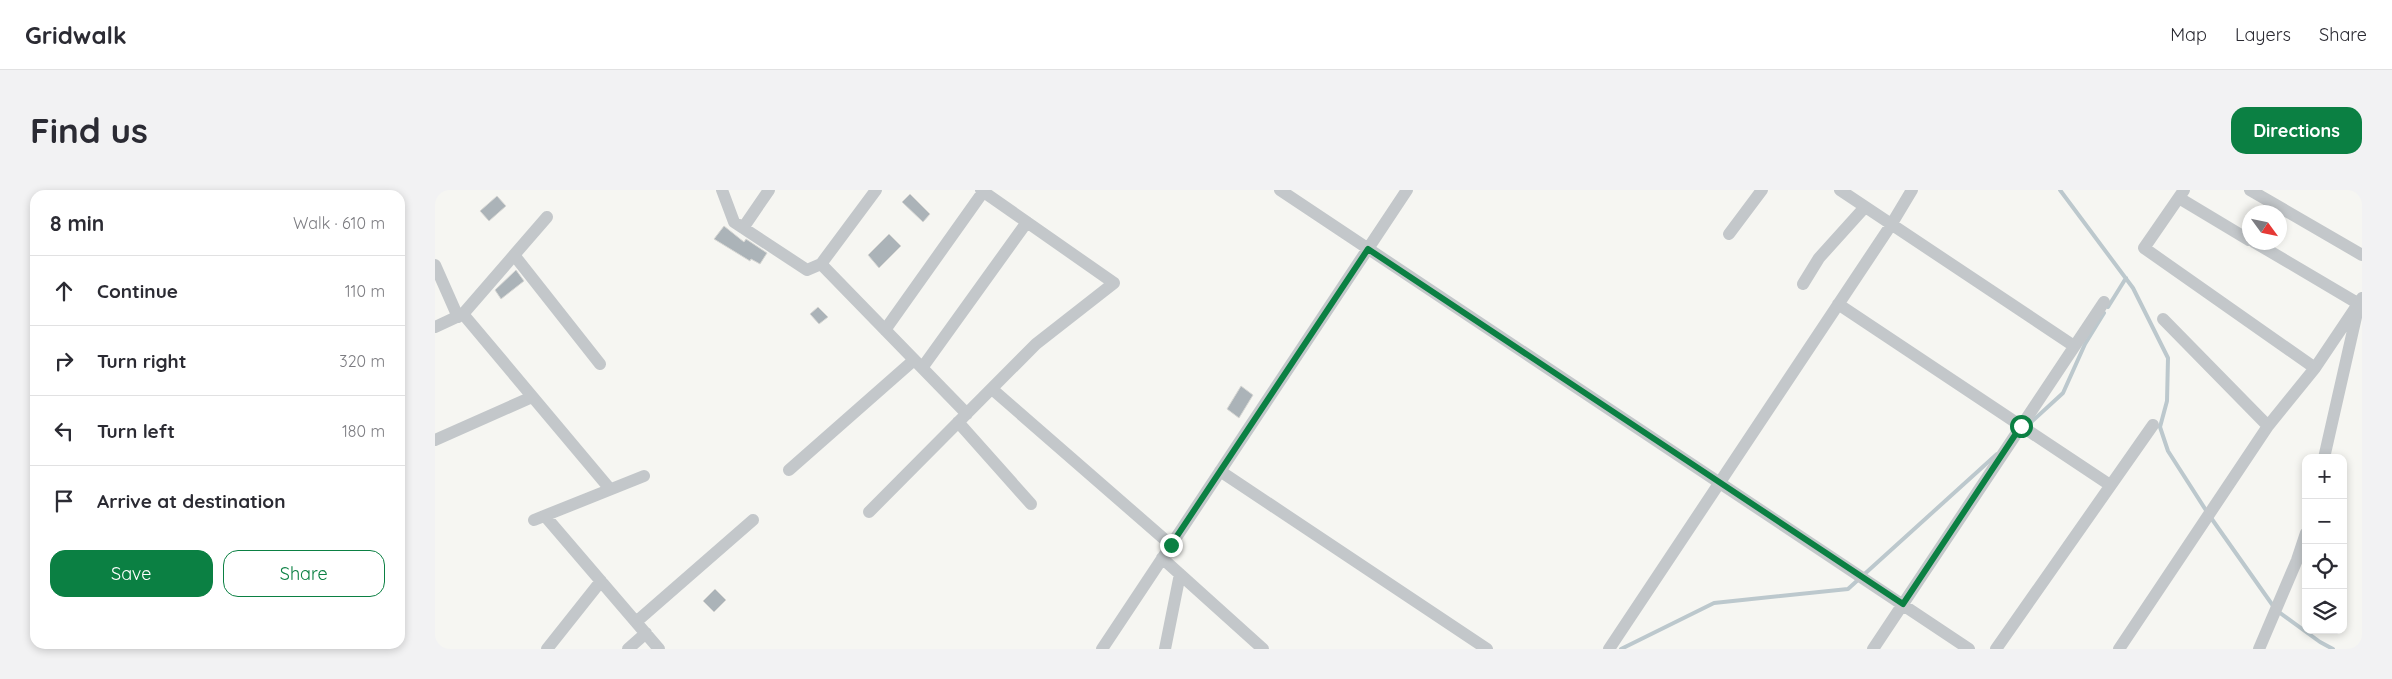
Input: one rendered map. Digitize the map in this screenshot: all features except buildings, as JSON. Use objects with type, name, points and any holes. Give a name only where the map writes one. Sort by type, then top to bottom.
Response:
[{"type":"street","points":[[722,190],[734,222],[807,270],[821,264],[876,190]]},
{"type":"street","points":[[743,228],[769,190]]},
{"type":"street","points":[[1280,190],[1969,649]]},
{"type":"street","points":[[1102,649],[1407,190]]},
{"type":"street","points":[[1729,234],[1762,190]]},
{"type":"street","points":[[1839,190],[2074,346]]},
{"type":"street","points":[[1609,649],[1912,190]]},
{"type":"street","points":[[2250,190],[2362,255]]},
{"type":"street","points":[[869,512],[1037,344],[1114,283],[982,191],[885,330]]},
{"type":"street","points":[[2242,235],[2181,194],[2144,248],[2315,368]]},
{"type":"street","points":[[1803,284],[1819,258],[1865,207]]},
{"type":"street","points":[[435,327],[460,316],[547,217]]},
{"type":"street","points":[[789,470],[918,364],[1027,222]]},
{"type":"street","points":[[2269,250],[2361,301]]},
{"type":"street","points":[[514,255],[600,364]]},
{"type":"street","points":[[821,264],[918,364],[1031,504]]},
{"type":"street","points":[[435,265],[460,316],[533,397],[611,489]]},
{"type":"street","points":[[2119,649],[2268,426],[2315,368],[2361,301]]},
{"type":"street","points":[[2325,454],[2361,301]]},
{"type":"street","points":[[1873,649],[2104,302]]},
{"type":"street","points":[[1838,304],[2110,485]]},
{"type":"street","points":[[2163,319],[2268,426]]},
{"type":"street","points":[[992,389],[1171,545]]},
{"type":"street","points":[[435,440],[533,397]]},
{"type":"street","points":[[1996,649],[2153,425]]},
{"type":"street","points":[[1220,471],[1487,649]]},
{"type":"street","points":[[644,476],[539,518],[601,581],[659,649]]},
{"type":"street","points":[[636,622],[753,520]]},
{"type":"street","points":[[2259,649],[2302,544]]},
{"type":"street","points":[[1162,558],[1263,649]]},
{"type":"street","points":[[1165,649],[1179,574]]},
{"type":"street","points":[[547,649],[601,581]]},
{"type":"street","points":[[628,649],[646,633]]},
{"type":"waterway","points":[[2060,190],[2133,288],[2168,358],[2167,401],[2160,427],[2168,451],[2209,515],[2276,610],[2320,642],[2333,649]]},
{"type":"waterway","points":[[2108,307],[2126,278]]},
{"type":"waterway","points":[[2028,425],[2063,393],[2085,344],[2104,313]]},
{"type":"waterway","points":[[1621,649],[1714,603],[1848,589],[1997,454]]},
{"type":"route","points":[[1171,545],[1368,249],[1903,604],[2021,426]]}]
